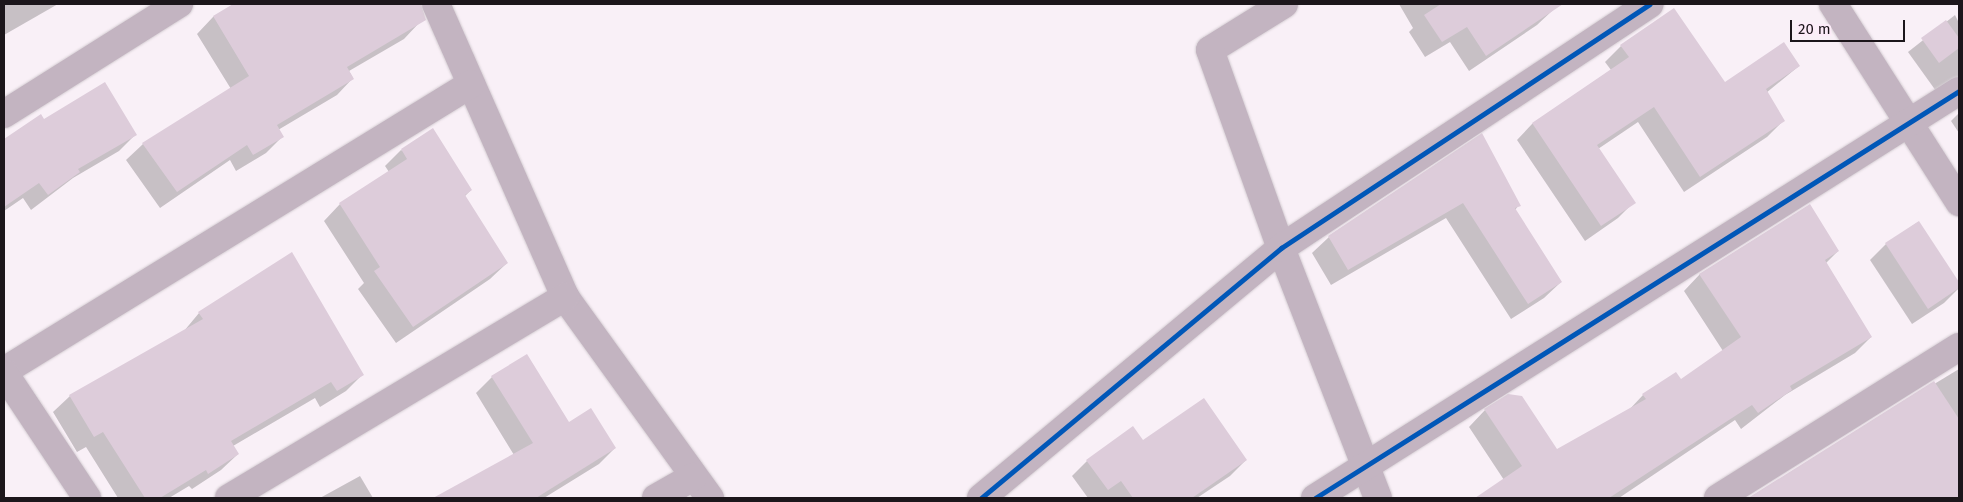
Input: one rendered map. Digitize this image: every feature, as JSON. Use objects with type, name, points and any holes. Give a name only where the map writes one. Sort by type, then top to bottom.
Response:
[{"type":"street","points":[[4,114],[179,4]]},
{"type":"street","points":[[436,4],[565,297],[693,477],[710,498]]},
{"type":"street","points":[[1284,4],[1210,50],[1281,248],[1378,498]]},
{"type":"street","points":[[981,498],[1281,248],[1649,4]]},
{"type":"street","points":[[1833,4],[1959,202]]},
{"type":"street","points":[[87,498],[4,372],[471,84]]},
{"type":"street","points":[[1314,498],[1959,92]]},
{"type":"street","points":[[229,498],[565,297]]},
{"type":"street","points":[[1718,498],[1959,347]]},
{"type":"street","points":[[656,498],[693,477]]},
{"type":"building","points":[[233,4],[421,4],[426,20],[347,67],[354,79],[277,125],[284,137],[253,155],[247,145],[177,192],[142,143],[249,76],[213,16]]},
{"type":"building","points":[[1441,4],[1563,4],[1486,56],[1467,27],[1442,42],[1424,15]]},
{"type":"building","points":[[1674,8],[1725,82],[1784,42],[1800,66],[1766,89],[1785,121],[1700,177],[1654,107],[1597,145],[1636,203],[1601,226],[1532,123],[1629,57],[1620,45]]},
{"type":"building","points":[[1946,20],[1959,38],[1959,48],[1939,63],[1921,38]]},
{"type":"building","points":[[105,82],[137,135],[78,169],[80,172],[48,195],[39,183],[4,207],[4,139],[41,114],[44,119]]},
{"type":"building","points":[[433,128],[472,190],[465,195],[508,263],[413,327],[374,271],[380,267],[339,203],[407,159],[401,149]]},
{"type":"building","points":[[1482,133],[1521,206],[1515,208],[1562,282],[1528,304],[1463,203],[1348,270],[1328,236]]},
{"type":"building","points":[[1810,204],[1839,251],[1825,260],[1872,337],[1790,386],[1792,390],[1758,413],[1752,405],[1609,498],[1475,498],[1522,466],[1484,409],[1508,394],[1522,396],[1557,449],[1646,399],[1642,394],[1676,372],[1681,379],[1741,337],[1699,274]]},
{"type":"building","points":[[1919,221],[1959,282],[1959,288],[1928,309],[1885,243]]},
{"type":"building","points":[[292,252],[364,375],[337,391],[331,382],[231,441],[239,454],[208,474],[206,470],[160,498],[145,498],[103,432],[94,437],[69,395],[203,319],[198,312]]},
{"type":"building","points":[[527,354],[569,422],[591,408],[616,448],[536,498],[433,498],[533,443],[491,376]]},
{"type":"building","points":[[1934,381],[1959,419],[1959,498],[1748,498]]},
{"type":"building","points":[[1204,398],[1247,460],[1192,498],[1133,498],[1121,481],[1108,490],[1086,460],[1133,426],[1143,440]]},
{"type":"cycle path","points":[[981,498],[1281,248],[1649,4]]},
{"type":"cycle path","points":[[1315,498],[1959,91]]}]
